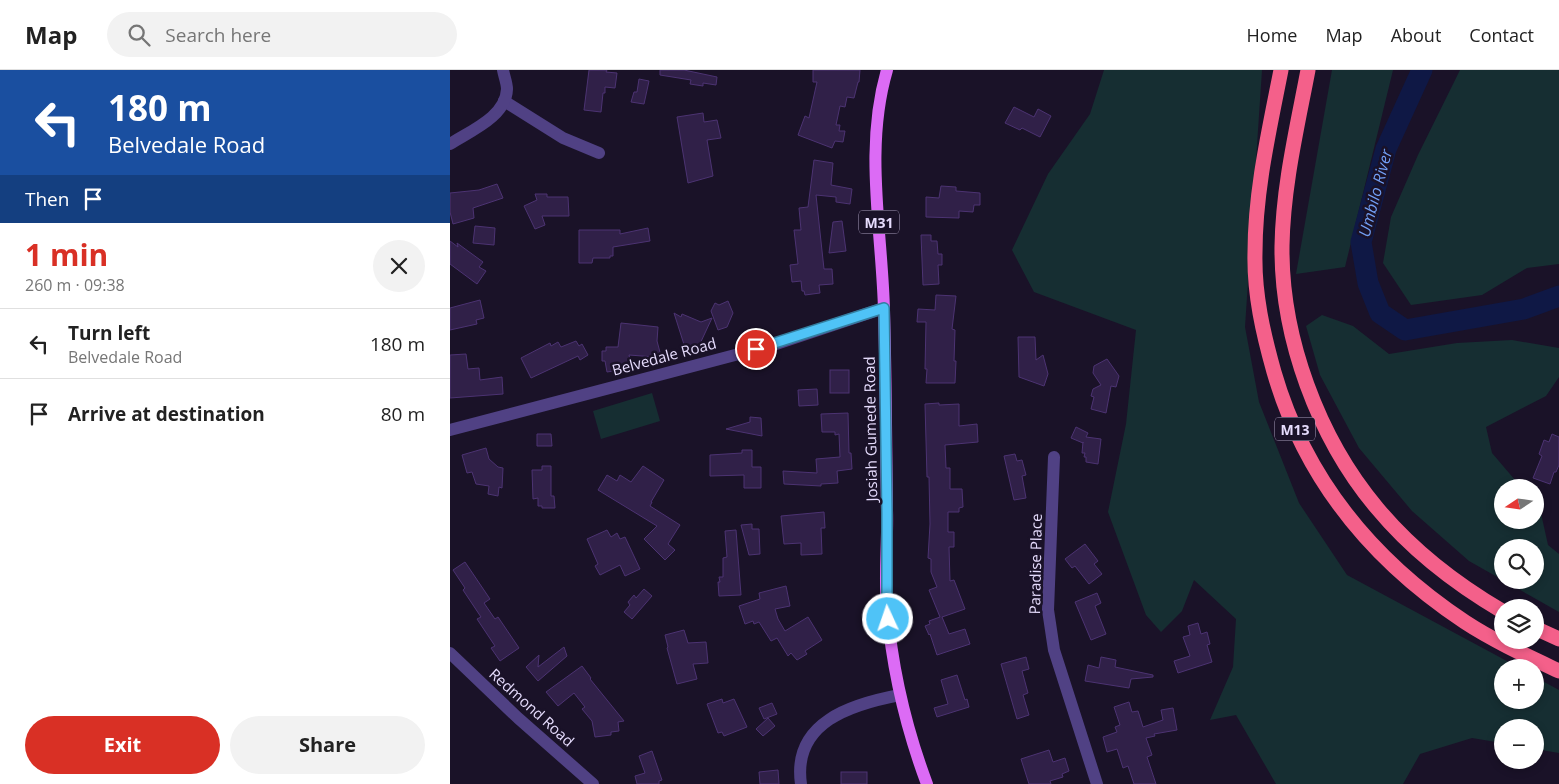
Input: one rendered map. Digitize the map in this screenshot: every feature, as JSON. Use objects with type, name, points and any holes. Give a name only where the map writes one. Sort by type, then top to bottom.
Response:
[{"type":"highway","name":"M13","points":[[1281,70],[1263,158],[1257,208],[1255,254],[1257,294],[1264,340],[1281,396],[1296,430],[1313,465],[1345,514],[1373,546],[1404,576],[1435,601],[1467,623],[1517,651],[1559,671]]},
{"type":"highway","name":"M13","points":[[1308,70],[1284,205],[1282,248],[1284,289],[1289,321],[1301,368],[1311,396],[1333,442],[1352,475],[1376,508],[1402,535],[1442,570],[1494,606]]},
{"type":"highway","points":[[1544,632],[1559,639]]},
{"type":"main road","name":"Josiah Gumede Road","points":[[886,70],[878,105],[875,168],[884,308],[887,606],[900,695],[927,784]]},
{"type":"street","points":[[450,144],[494,116],[504,101],[507,90],[503,70]]},
{"type":"street","points":[[504,101],[563,138],[599,153]]},
{"type":"street","name":"Belvedale Road","points":[[450,430],[773,345],[884,308]]},
{"type":"street","name":"Paradise Place","points":[[1054,457],[1048,610],[1054,650],[1097,784]]},
{"type":"street","name":"Redmond Road","points":[[450,654],[518,718],[593,784]]},
{"type":"street","points":[[801,784],[800,763],[802,754],[810,738],[823,723],[843,711],[878,699],[900,695]]},
{"type":"green space","points":[[1104,70],[1262,70],[1245,327],[1259,402],[1299,503],[1347,575],[1503,659],[1494,659],[1494,709],[1544,709],[1544,682],[1559,690],[1559,753],[1544,750],[1544,719],[1494,719],[1494,742],[1472,738],[1420,754],[1403,784],[1276,784],[1236,715],[1210,720],[1233,667],[1236,619],[1194,580],[1182,611],[1161,632],[1146,615],[1108,512],[1126,424],[1136,330],[1034,292],[1012,250],[1048,174],[1090,114]]},
{"type":"green space","points":[[1332,70],[1393,70],[1345,267],[1296,274]]},
{"type":"green space","points":[[1460,70],[1559,70],[1559,264],[1527,268],[1482,295],[1411,305],[1383,263],[1391,217],[1418,155]]},
{"type":"green space","points":[[1322,315],[1353,326],[1389,354],[1457,343],[1512,340],[1559,348],[1559,377],[1546,396],[1486,427],[1492,453],[1514,479],[1494,479],[1494,529],[1544,529],[1544,527],[1548,545],[1559,554],[1559,612],[1544,603],[1544,599],[1536,599],[1519,589],[1544,589],[1544,539],[1494,539],[1494,575],[1469,561],[1412,511],[1359,448],[1320,375],[1306,326]]},
{"type":"green space","points":[[652,393],[660,421],[601,439],[593,411]]},
{"type":"building","points":[[589,70],[607,70],[606,72],[617,73],[615,88],[605,87],[601,112],[584,110]]},
{"type":"building","points":[[660,70],[684,70],[717,77],[716,85],[690,84],[691,80],[660,75]]},
{"type":"building","points":[[813,70],[860,70],[859,82],[854,98],[847,97],[845,107],[840,106],[836,125],[840,125],[839,131],[845,131],[843,142],[835,141],[832,148],[798,135],[805,116],[809,118],[817,82],[813,82]]},
{"type":"building","points":[[639,79],[649,81],[644,104],[631,102],[634,92],[637,92]]},
{"type":"building","points":[[1014,107],[1034,117],[1038,109],[1051,116],[1040,137],[1022,128],[1020,130],[1005,123]]},
{"type":"building","points":[[703,113],[704,122],[717,120],[721,138],[707,140],[713,176],[688,183],[677,117]]},
{"type":"building","points":[[814,160],[833,163],[831,185],[852,189],[850,204],[836,202],[836,197],[816,195],[824,269],[832,269],[833,284],[819,285],[820,293],[805,295],[804,291],[802,291],[801,281],[792,282],[790,265],[798,264],[794,230],[801,230],[799,208],[808,207]]},
{"type":"building","points":[[497,184],[503,198],[473,208],[474,218],[453,224],[450,212],[450,193],[479,190]]},
{"type":"building","points":[[941,186],[956,187],[956,191],[980,193],[980,205],[974,205],[973,212],[959,211],[959,218],[926,217],[926,197],[939,198]]},
{"type":"building","points":[[535,194],[547,194],[547,197],[568,197],[569,216],[542,216],[545,225],[535,229],[524,206],[537,200]]},
{"type":"building","points":[[842,221],[846,251],[829,253],[833,222]]},
{"type":"building","points":[[475,226],[495,228],[494,245],[473,243]]},
{"type":"building","points":[[648,228],[650,241],[613,247],[613,256],[610,256],[610,258],[593,258],[592,263],[579,263],[579,230],[620,230],[620,234]]},
{"type":"building","points":[[921,235],[931,235],[931,241],[937,241],[938,254],[942,254],[942,265],[938,265],[939,284],[923,285]]},
{"type":"building","points":[[450,241],[458,247],[457,243],[483,262],[479,267],[486,271],[477,284],[450,264]]},
{"type":"building","points":[[936,295],[956,296],[952,329],[955,330],[955,383],[926,383],[926,322],[917,322],[918,309],[935,310]]},
{"type":"building","points":[[480,300],[484,318],[476,320],[477,324],[450,330],[450,308]]},
{"type":"building","points":[[728,301],[733,313],[727,327],[718,330],[711,311],[715,303],[719,305]]},
{"type":"building","points":[[674,313],[681,317],[682,314],[701,322],[712,318],[698,348],[699,352],[687,354]]},
{"type":"building","points":[[621,323],[658,327],[657,341],[661,356],[629,355],[632,368],[607,372],[605,361],[602,361],[602,351],[606,351],[606,347],[618,347]]},
{"type":"building","points":[[1018,337],[1035,337],[1036,360],[1043,355],[1048,374],[1044,386],[1019,377]]},
{"type":"building","points":[[576,341],[579,346],[582,344],[588,355],[580,360],[578,356],[531,378],[521,358],[550,343],[551,346],[558,342],[561,347]]},
{"type":"building","points":[[466,354],[468,369],[479,368],[480,380],[502,377],[503,394],[450,398],[450,355]]},
{"type":"building","points":[[1107,359],[1119,376],[1116,387],[1111,386],[1106,413],[1091,409],[1094,397],[1091,396],[1093,389],[1101,385],[1093,373],[1094,366]]},
{"type":"building","points":[[830,370],[849,370],[849,393],[830,393]]},
{"type":"building","points":[[817,389],[818,405],[799,406],[798,390]]},
{"type":"building","points":[[939,403],[939,405],[959,404],[959,426],[977,424],[978,442],[945,445],[946,468],[950,468],[950,489],[962,489],[963,507],[959,508],[959,512],[948,512],[948,532],[954,532],[954,547],[949,547],[950,581],[954,580],[965,609],[942,617],[949,634],[965,629],[970,644],[937,655],[930,634],[925,626],[930,624],[929,621],[940,617],[929,590],[937,587],[931,572],[931,559],[928,558],[930,524],[925,404]]},
{"type":"building","points":[[848,413],[849,453],[851,453],[852,469],[837,471],[838,483],[821,484],[821,486],[784,484],[783,471],[817,473],[816,459],[840,457],[839,434],[835,435],[835,432],[822,432],[821,414]]},
{"type":"building","points":[[750,417],[761,418],[762,436],[726,429],[750,422]]},
{"type":"building","points":[[1076,427],[1088,433],[1086,437],[1101,439],[1098,464],[1086,462],[1085,453],[1082,453],[1083,443],[1071,438]]},
{"type":"building","points":[[537,434],[551,434],[552,446],[537,446]]},
{"type":"building","points":[[1552,434],[1559,437],[1559,465],[1556,472],[1554,472],[1550,484],[1544,482],[1544,479],[1533,478],[1542,456],[1539,454],[1544,440],[1549,442]]},
{"type":"building","points":[[486,448],[489,459],[498,467],[503,468],[502,488],[499,487],[498,496],[488,494],[489,486],[476,484],[472,472],[467,473],[462,455]]},
{"type":"building","points":[[742,450],[752,450],[752,467],[761,467],[761,488],[744,488],[744,475],[710,476],[710,455],[742,453]]},
{"type":"building","points":[[1015,454],[1017,461],[1022,460],[1026,475],[1022,476],[1026,498],[1014,500],[1004,456]]},
{"type":"building","points":[[542,466],[551,466],[551,496],[554,496],[555,508],[542,508],[542,506],[538,506],[538,498],[533,499],[532,470],[542,470]]},
{"type":"building","points":[[643,466],[664,480],[650,506],[680,525],[668,544],[675,550],[665,560],[644,539],[657,526],[598,490],[607,475],[617,481],[620,475],[631,482]]},
{"type":"building","points":[[824,512],[825,528],[821,528],[822,554],[801,555],[801,543],[784,544],[781,516]]},
{"type":"building","points":[[752,524],[752,529],[759,529],[760,554],[749,555],[741,525]]},
{"type":"building","points":[[607,530],[611,537],[617,533],[620,539],[625,537],[640,569],[625,576],[620,565],[600,575],[595,566],[598,564],[587,539]]},
{"type":"building","points":[[736,530],[741,595],[719,596],[719,577],[723,577],[723,558],[727,557],[725,531]]},
{"type":"building","points":[[1085,544],[1098,561],[1094,564],[1102,574],[1089,584],[1075,566],[1072,568],[1065,559]]},
{"type":"building","points":[[465,562],[490,599],[484,603],[495,619],[498,617],[519,648],[500,661],[491,648],[495,646],[477,619],[481,617],[463,590],[465,588],[453,570]]},
{"type":"building","points":[[786,586],[790,606],[775,609],[785,631],[808,617],[822,640],[805,651],[807,654],[797,660],[791,653],[788,656],[777,638],[771,641],[759,622],[754,624],[753,621],[745,624],[739,606],[760,599],[759,593]]},
{"type":"building","points":[[644,589],[652,596],[632,619],[624,612],[630,605],[628,602],[634,595],[636,598]]},
{"type":"building","points":[[1097,593],[1101,603],[1095,606],[1106,634],[1091,640],[1075,602]]},
{"type":"building","points":[[1198,623],[1201,634],[1207,632],[1210,644],[1207,645],[1212,662],[1178,673],[1174,661],[1190,656],[1183,637],[1190,635],[1188,626]]},
{"type":"building","points":[[684,630],[688,643],[706,642],[708,663],[693,664],[697,679],[677,684],[665,635]]},
{"type":"building","points":[[564,647],[567,656],[538,681],[526,667],[539,655],[538,667]]},
{"type":"building","points":[[1026,657],[1029,669],[1022,671],[1028,693],[1023,695],[1029,715],[1017,719],[1001,664]]},
{"type":"building","points":[[1101,657],[1116,660],[1115,667],[1153,675],[1153,677],[1131,679],[1129,688],[1085,681],[1088,665],[1099,668]]},
{"type":"building","points":[[582,666],[590,679],[624,721],[618,722],[619,731],[611,732],[611,735],[595,737],[592,721],[582,709],[585,707],[574,693],[558,706],[546,692]]},
{"type":"building","points":[[957,675],[969,707],[937,717],[934,708],[948,704],[941,680]]},
{"type":"building","points":[[722,699],[723,703],[734,699],[747,727],[724,736],[722,732],[718,733],[707,704]]},
{"type":"building","points":[[1129,702],[1132,712],[1138,711],[1143,727],[1163,720],[1161,710],[1173,708],[1177,730],[1154,734],[1155,736],[1146,738],[1152,755],[1147,757],[1156,784],[1134,784],[1128,766],[1123,768],[1117,749],[1107,752],[1103,737],[1117,732],[1115,727],[1120,725],[1114,707]]},
{"type":"building","points":[[772,703],[777,714],[764,719],[759,708]]},
{"type":"building","points":[[768,718],[775,726],[763,736],[756,729]]},
{"type":"building","points":[[1049,750],[1053,762],[1065,758],[1069,771],[1062,774],[1063,777],[1050,781],[1051,784],[1029,784],[1021,759]]},
{"type":"building","points":[[652,751],[662,780],[659,781],[659,784],[637,784],[635,776],[645,773],[639,756]]},
{"type":"building","points":[[778,770],[779,784],[760,784],[759,772]]},
{"type":"building","points":[[841,772],[867,772],[867,784],[841,784]]},
{"type":"waterway","name":"Umbilo River","points":[[1422,70],[1386,149],[1361,242],[1368,283],[1380,313],[1405,330],[1524,309],[1559,296]]},
{"type":"route","points":[[756,349],[884,308],[888,619]]}]
